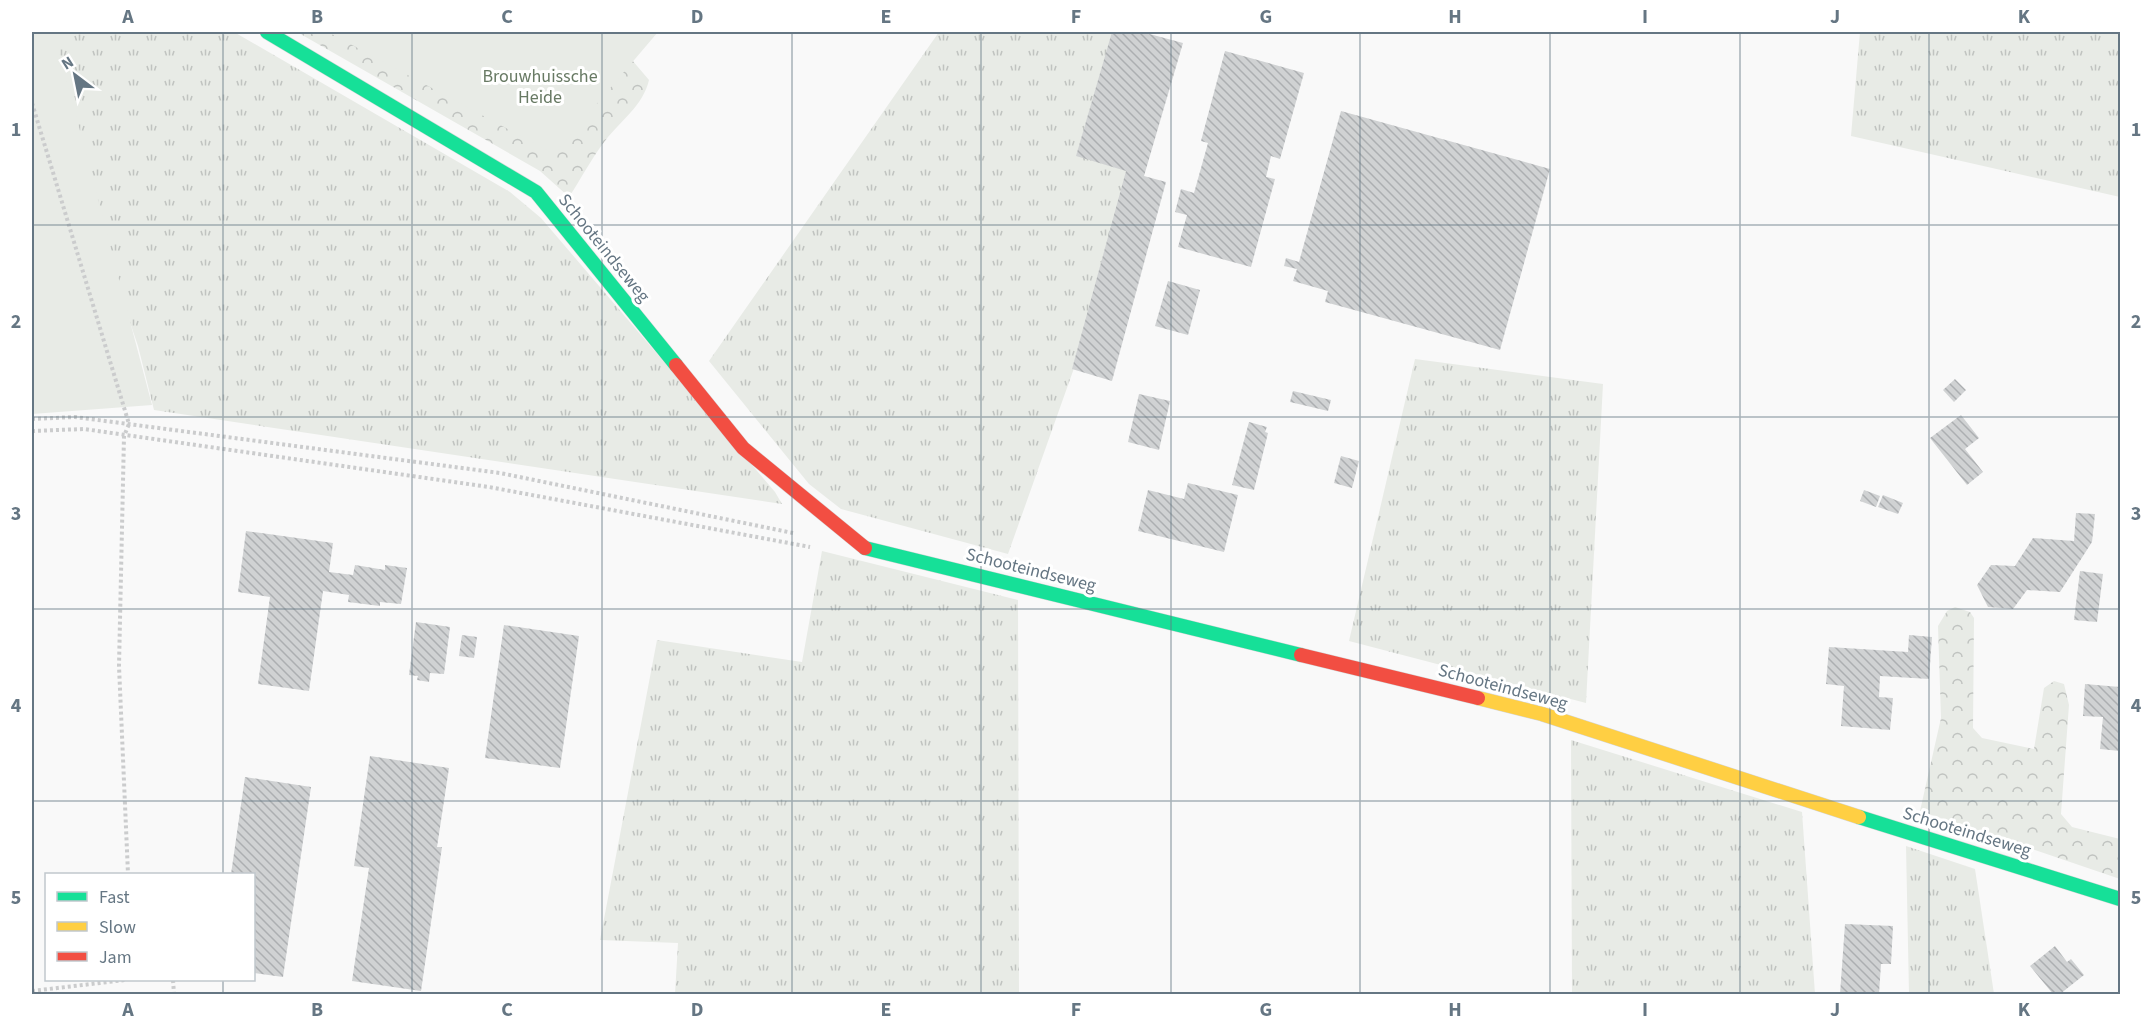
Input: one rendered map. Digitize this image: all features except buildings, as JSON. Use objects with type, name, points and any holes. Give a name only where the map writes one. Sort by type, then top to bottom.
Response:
[{"type":"street","name":"Schooteindseweg","points":[[267,32],[536,192],[743,448],[865,548],[1542,714],[2121,899]]},
{"type":"path","points":[[32,103],[129,424],[124,436],[119,666],[128,873]]},
{"type":"path","points":[[32,419],[75,417],[500,473],[796,534]]},
{"type":"path","points":[[32,431],[84,429],[489,487],[813,548]]},
{"type":"path","points":[[32,992],[117,981]]},
{"type":"green space","points":[[32,32],[234,32],[510,192],[541,218],[775,492],[782,504],[154,410],[138,346]]},
{"type":"green space","points":[[32,32],[54,32],[152,405],[32,414]]},
{"type":"green space","name":"Brouwhuissche Heide","points":[[297,32],[587,32],[632,60],[649,80],[642,98],[600,148],[569,197],[540,171]]},
{"type":"green space","name":"Brouwhuissche Heide","points":[[328,32],[658,32],[554,154]]},
{"type":"green space","points":[[939,32],[1150,32],[1115,150],[1134,160],[1073,371],[1008,554],[841,509],[809,484],[709,361]]},
{"type":"green space","points":[[1860,32],[2120,32],[2120,197],[1851,136]]},
{"type":"green space","points":[[1415,359],[1603,384],[1586,703],[1349,641]]},
{"type":"green space","points":[[822,551],[1018,600],[1019,994],[675,994],[678,943],[600,940],[657,640],[802,662]]},
{"type":"green space","points":[[1955,607],[1970,612],[1974,618],[1973,728],[1982,738],[2034,749],[2044,688],[2054,681],[2064,684],[2069,705],[2061,814],[2072,827],[2120,839],[2120,879],[1920,811],[1941,718],[1938,626],[1947,611]]},
{"type":"green space","points":[[1571,740],[1802,812],[1815,994],[1572,994]]},
{"type":"green space","points":[[1906,846],[1975,869],[1994,994],[1909,994]]},
{"type":"traffic: fast","points":[[267,32],[536,192],[676,365]]},
{"type":"traffic: fast","points":[[865,548],[1301,655]]},
{"type":"traffic: fast","points":[[1859,817],[2120,899]]},
{"type":"traffic: slow","points":[[1478,698],[1542,714],[1859,817]]},
{"type":"traffic: jam","points":[[676,365],[743,448],[865,548]]},
{"type":"traffic: jam","points":[[1301,655],[1478,698]]}]
